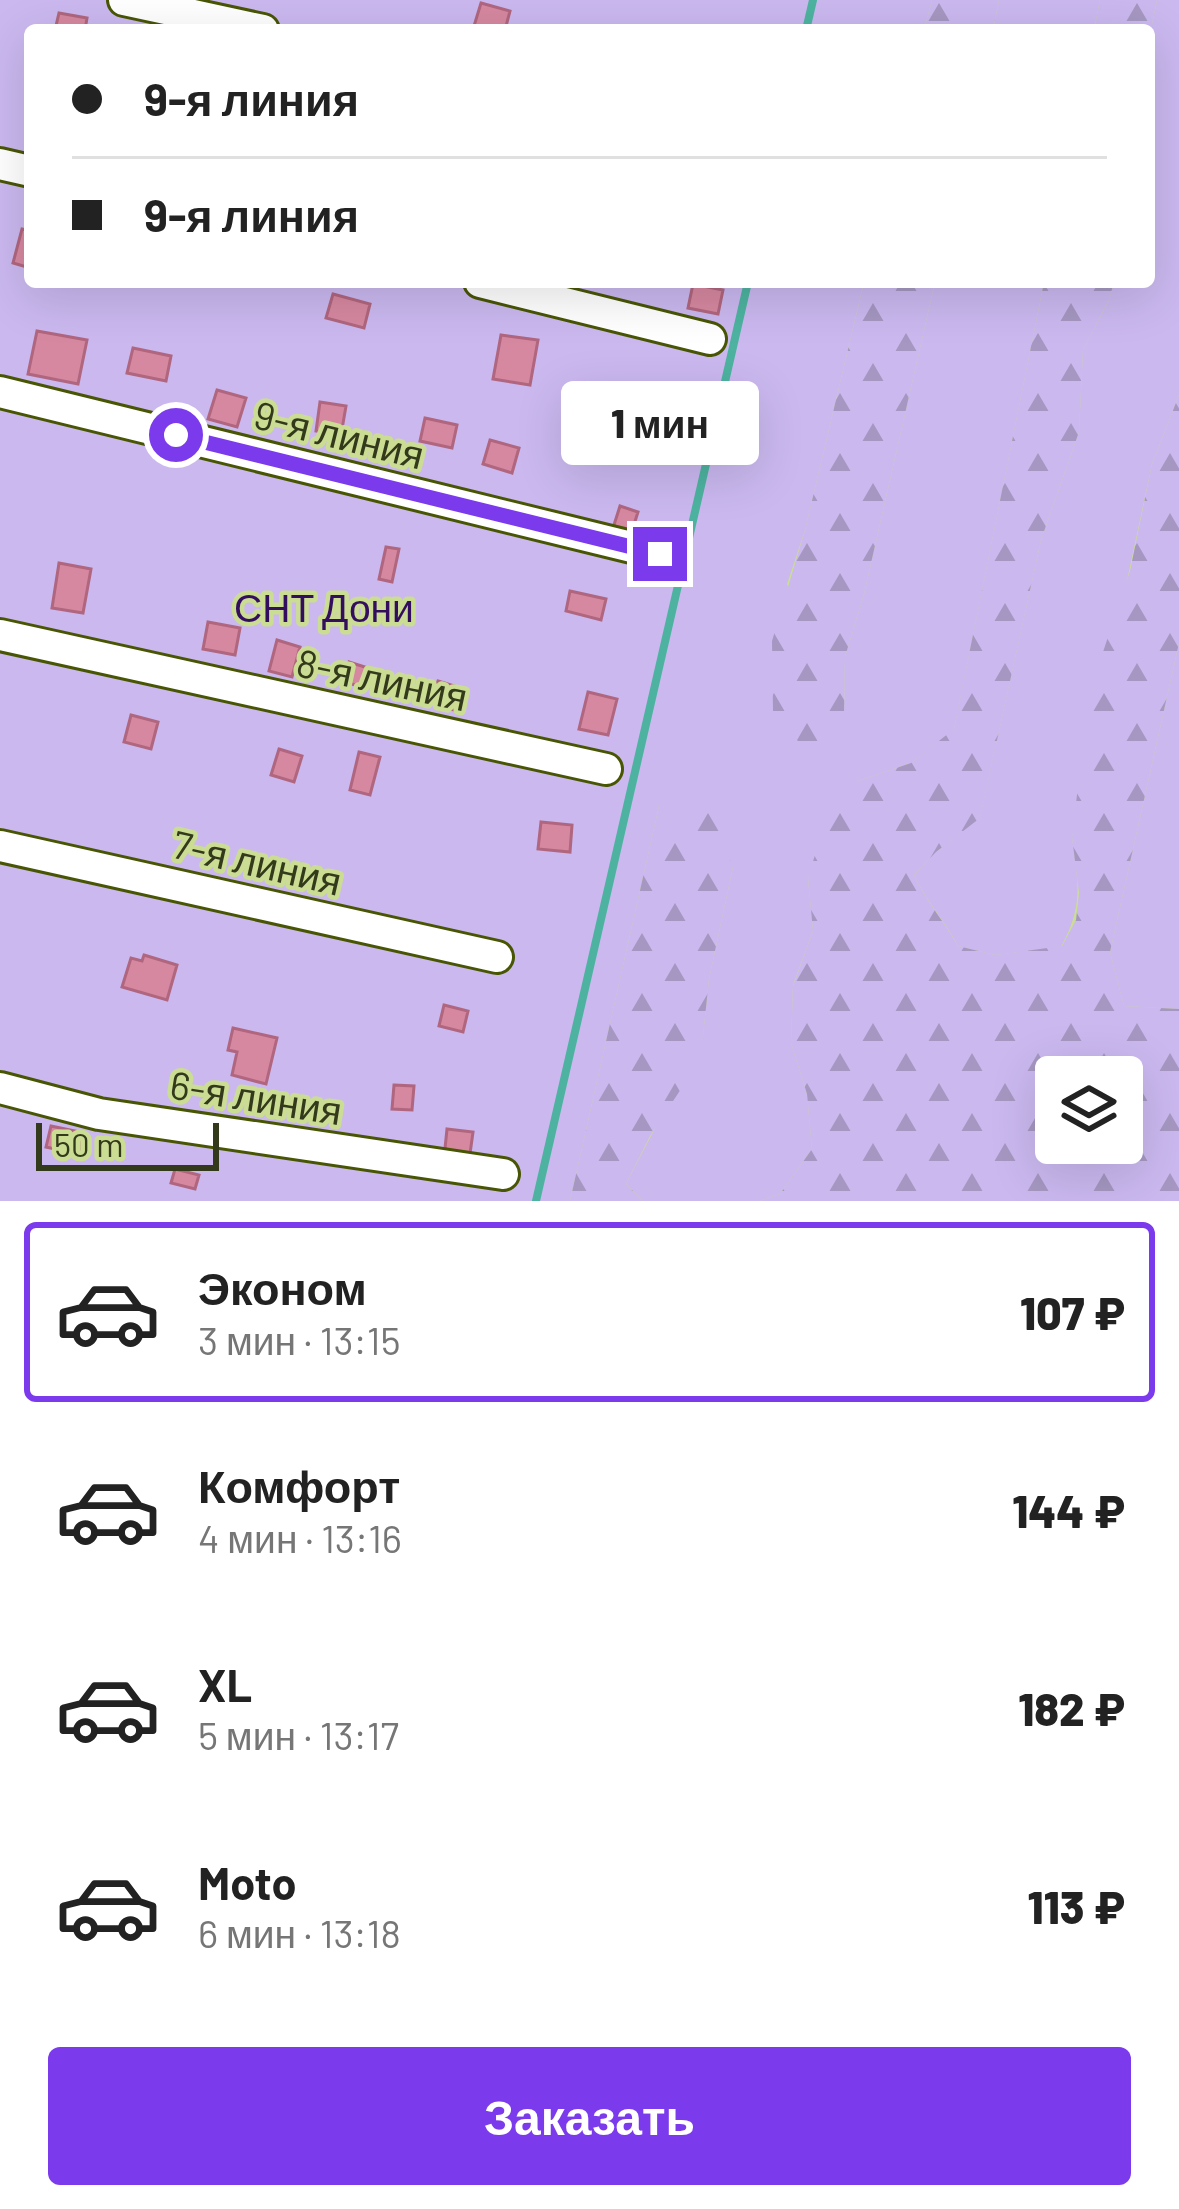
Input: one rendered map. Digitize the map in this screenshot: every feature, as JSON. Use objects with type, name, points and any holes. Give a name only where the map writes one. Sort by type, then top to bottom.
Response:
[{"type":"lane","points":[[124,0],[235,24]]},
{"type":"lane","points":[[504,288],[710,339]]},
{"type":"lane","name":"9-я линия","points":[[0,392],[660,554]]},
{"type":"lane","name":"8-я линия","points":[[0,635],[606,769]]},
{"type":"lane","name":"7-я линия","points":[[0,846],[497,957]]},
{"type":"lane","name":"6-я линия","points":[[0,1088],[99,1114],[503,1174]]},
{"type":"green space","name":"СНТ Дони","points":[[0,0],[932,0],[926,24],[24,24],[24,288],[863,288],[805,530],[787,584],[844,712],[845,657],[864,594],[934,288],[1043,288],[954,730],[911,763],[858,781],[808,878],[813,931],[793,985],[791,1043],[807,1094],[812,1149],[780,1194],[760,1201],[643,1201],[626,1184],[703,1036],[709,979],[733,867],[659,806],[570,1201],[0,1201]]},
{"type":"green space","points":[[932,0],[999,0],[994,24],[926,24]]},
{"type":"green space","points":[[999,0],[1100,0],[1095,24],[994,24]]},
{"type":"green space","points":[[1100,0],[1157,0],[1152,24],[1095,24]]},
{"type":"green space","points":[[1157,0],[1179,0],[1179,395],[1152,464],[1072,837],[1077,881],[1073,918],[1061,947],[995,955],[958,946],[914,875],[980,817],[1041,540],[1079,432],[1083,350],[1112,288],[1155,288],[1152,24]]},
{"type":"green space","points":[[863,288],[934,288],[864,594],[845,657],[844,712],[807,752],[773,711],[772,641],[805,530]]},
{"type":"green space","points":[[1043,288],[1112,288],[1083,350],[1079,432],[1041,540],[980,818],[914,875],[958,946],[995,955],[1062,946],[1076,920],[1079,893],[1072,837],[1089,694],[1130,571],[1152,464],[1179,395],[1179,643],[1110,952],[1124,1006],[1179,1009],[1179,1201],[760,1201],[780,1194],[812,1149],[807,1094],[791,1043],[793,986],[813,931],[808,878],[824,825],[858,781],[911,763],[954,729]]},
{"type":"green space","points":[[1179,643],[1179,1009],[1124,1006],[1110,952]]},
{"type":"green space","points":[[659,806],[715,812],[733,867],[709,979],[703,1036],[681,1089],[626,1184],[643,1201],[570,1201]]},
{"type":"building","points":[[481,3],[510,11],[507,24],[475,24]]},
{"type":"building","points":[[59,13],[87,18],[86,24],[56,24]]},
{"type":"building","points":[[22,229],[24,230],[24,266],[13,263]]},
{"type":"building","points":[[692,288],[723,290],[718,314],[688,308]]},
{"type":"building","points":[[333,294],[370,304],[364,328],[326,318]]},
{"type":"building","points":[[37,331],[87,340],[78,384],[28,374]]},
{"type":"building","points":[[501,335],[538,340],[530,385],[493,379]]},
{"type":"building","points":[[133,348],[171,356],[166,381],[127,373]]},
{"type":"building","points":[[217,390],[246,398],[237,427],[208,419]]},
{"type":"building","points":[[320,402],[346,406],[341,435],[316,431]]},
{"type":"building","points":[[591,403],[616,411],[610,428],[586,420]]},
{"type":"building","points":[[425,418],[457,425],[452,448],[420,441]]},
{"type":"building","points":[[490,440],[519,448],[512,473],[483,464]]},
{"type":"building","points":[[620,506],[638,512],[631,534],[613,528]]},
{"type":"building","points":[[386,547],[399,549],[392,582],[379,579]]},
{"type":"building","points":[[59,563],[91,569],[83,613],[52,608]]},
{"type":"building","points":[[570,591],[606,599],[601,620],[566,611]]},
{"type":"building","points":[[208,622],[240,628],[235,655],[203,649]]},
{"type":"building","points":[[277,640],[300,647],[292,677],[269,671]]},
{"type":"building","points":[[349,662],[368,668],[361,687],[343,681]]},
{"type":"building","points":[[438,681],[464,689],[457,711],[431,703]]},
{"type":"building","points":[[588,692],[617,699],[608,735],[579,729]]},
{"type":"building","points":[[131,715],[158,722],[151,749],[124,742]]},
{"type":"building","points":[[279,749],[302,756],[294,782],[271,775]]},
{"type":"building","points":[[359,752],[380,757],[370,795],[350,790]]},
{"type":"building","points":[[541,822],[572,825],[570,852],[538,849]]},
{"type":"building","points":[[144,955],[177,965],[167,1000],[122,987],[131,958],[142,961]]},
{"type":"building","points":[[444,1005],[468,1011],[463,1032],[439,1026]]},
{"type":"building","points":[[233,1028],[277,1038],[266,1084],[232,1075],[237,1052],[228,1050]]},
{"type":"building","points":[[394,1085],[414,1086],[412,1110],[392,1109]]},
{"type":"building","points":[[51,1126],[84,1133],[79,1154],[46,1147]]},
{"type":"building","points":[[447,1129],[473,1132],[469,1161],[444,1158]]},
{"type":"building","points":[[175,1169],[199,1175],[195,1189],[171,1183]]},
{"type":"waterway","points":[[807,24],[813,0]]},
{"type":"waterway","points":[[536,1201],[747,288]]},
{"type":"route","points":[[176,435],[660,554]]}]
